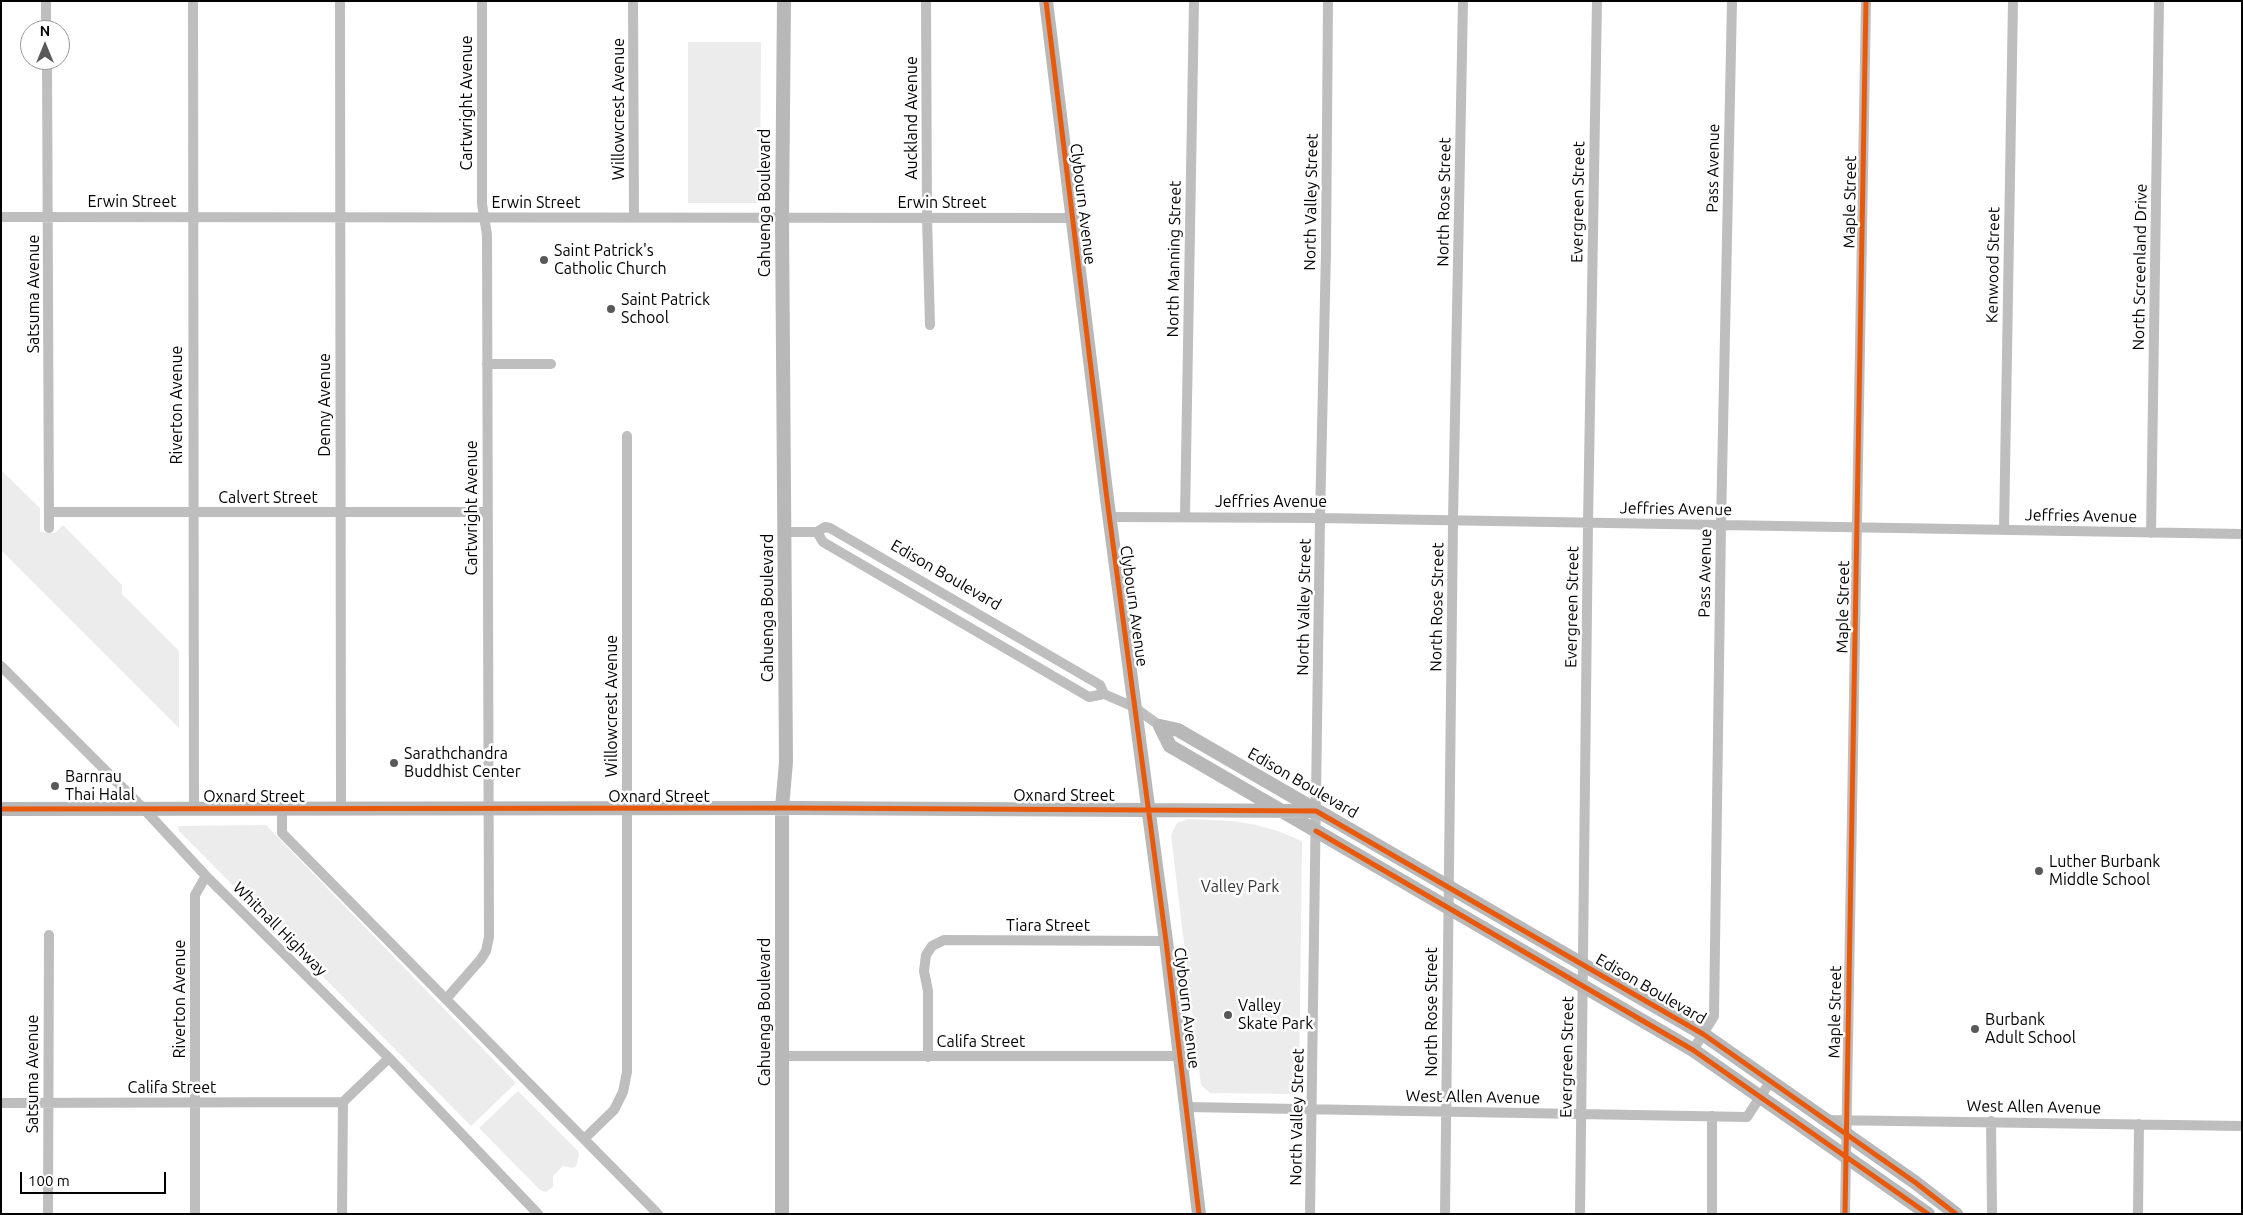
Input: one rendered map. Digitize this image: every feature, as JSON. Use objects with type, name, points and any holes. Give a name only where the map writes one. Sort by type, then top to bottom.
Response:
[{"type":"main road","name":"Cahuenga Boulevard","points":[[782,1214],[782,808],[786,762],[782,218],[784,1]]},
{"type":"main road","name":"Clybourn Avenue","points":[[1046,1],[1199,1214]]},
{"type":"main road","name":"Edison Boulevard","points":[[1160,726],[1178,730],[1703,1034],[1916,1183],[1956,1214]]},
{"type":"main road","name":"Edison Boulevard","points":[[1160,726],[1170,746],[1693,1050],[1928,1214]]},
{"type":"main road","name":"Oxnard Street","points":[[1,809],[782,808],[1316,810]]},
{"type":"street","points":[[46,1],[46,20]]},
{"type":"street","name":"Riverton Avenue","points":[[192,1],[194,809]]},
{"type":"street","name":"Denny Avenue","points":[[340,1],[341,809]]},
{"type":"street","name":"Cartwright Avenue","points":[[446,1000],[486,952],[489,937],[486,512],[487,364],[485,219],[482,204],[482,1]]},
{"type":"street","name":"Willowcrest Avenue","points":[[633,1],[634,217]]},
{"type":"street","name":"Auckland Avenue","points":[[926,1],[927,218],[930,325]]},
{"type":"street","name":"North Manning Street","points":[[1185,517],[1194,1]]},
{"type":"street","name":"North Valley Street","points":[[1310,1214],[1320,518],[1326,251],[1328,1]]},
{"type":"street","name":"North Rose Street","points":[[1445,1214],[1453,520],[1463,1]]},
{"type":"street","name":"Evergreen Street","points":[[1580,1214],[1588,523],[1597,1]]},
{"type":"street","name":"Pass Avenue","points":[[1693,1050],[1714,1016],[1721,524],[1732,1]]},
{"type":"street","name":"Maple Street","points":[[1845,1214],[1866,1]]},
{"type":"street","name":"Kenwood Street","points":[[2004,530],[2013,1]]},
{"type":"street","name":"North Screenland Drive","points":[[2151,533],[2160,1]]},
{"type":"street","name":"Satsuma Avenue","points":[[47,70],[49,528]]},
{"type":"street","name":"Erwin Street","points":[[1,218],[1072,218]]},
{"type":"street","points":[[487,364],[551,364]]},
{"type":"street","name":"Willowcrest Avenue","points":[[584,1139],[614,1110],[623,1092],[627,1072],[627,436]]},
{"type":"street","name":"Calvert Street","points":[[49,512],[486,512]]},
{"type":"street","name":"Jeffries Avenue","points":[[1110,517],[1721,524],[2242,534]]},
{"type":"street","name":"Edison Boulevard","points":[[784,532],[817,532],[830,528],[1100,685],[1104,694]]},
{"type":"street","name":"Edison Boulevard","points":[[817,532],[824,542],[1089,697],[1104,694],[1134,707],[1160,726]]},
{"type":"street","name":"Whitnall Highway","points":[[1,666],[143,808],[206,876],[389,1058],[532,1212]]},
{"type":"street","points":[[282,810],[282,833],[658,1214]]},
{"type":"street","name":"Riverton Avenue","points":[[195,1214],[195,895],[206,876]]},
{"type":"street","name":"Satsuma Avenue","points":[[48,1214],[49,935]]},
{"type":"street","name":"Tiara Street","points":[[928,1057],[928,991],[924,971],[926,956],[932,946],[944,940],[1166,941]]},
{"type":"street","name":"Califa Street","points":[[783,1056],[1180,1056]]},
{"type":"street","points":[[342,1214],[343,1102],[389,1058]]},
{"type":"street","name":"West Allen Avenue","points":[[1186,1107],[1747,1117],[1770,1082]]},
{"type":"street","name":"Califa Street","points":[[1,1103],[195,1104],[343,1102]]},
{"type":"street","points":[[1712,1116],[1712,1214]]},
{"type":"street","name":"West Allen Avenue","points":[[1826,1120],[2242,1126]]},
{"type":"street","points":[[1991,1121],[1992,1214]]},
{"type":"street","points":[[2138,1214],[2139,1124]]},
{"type":"green space","points":[[688,42],[761,42],[760,203],[688,203]]},
{"type":"green space","points":[[1,470],[40,508],[40,532],[55,533],[63,525],[122,585],[122,594],[179,651],[179,728],[1,550]]},
{"type":"green space","name":"Valley Park","points":[[1188,819],[1233,821],[1256,825],[1278,831],[1302,841],[1299,1089],[1295,1094],[1210,1093],[1201,1085],[1171,835],[1177,823]]},
{"type":"green space","points":[[266,825],[516,1083],[471,1126],[179,831],[178,826]]},
{"type":"green space","points":[[518,1091],[578,1151],[579,1155],[576,1166],[572,1168],[563,1166],[553,1176],[553,1187],[546,1192],[540,1190],[479,1128]]},
{"type":"cycle path","points":[[1046,1],[1107,499],[1166,941],[1199,1214]]},
{"type":"cycle path","points":[[1845,1214],[1866,1]]},
{"type":"cycle path","points":[[1,809],[796,808],[1316,811],[1703,1034],[1916,1183],[1956,1214]]},
{"type":"cycle path","points":[[1316,831],[1693,1050],[1928,1214]]},
{"type":"place","name":"Saint Patrick's Catholic Church","points":[[544,260]]},
{"type":"place","name":"Saint Patrick School","points":[[611,309]]},
{"type":"place","name":"Sarathchandra Buddhist Center","points":[[394,763]]},
{"type":"place","name":"Barnrau Thai Halal","points":[[55,786]]},
{"type":"place","name":"Luther Burbank Middle School","points":[[2039,871]]},
{"type":"place","name":"Valley Skate Park","points":[[1228,1015]]},
{"type":"place","name":"Burbank Adult School","points":[[1975,1029]]}]
